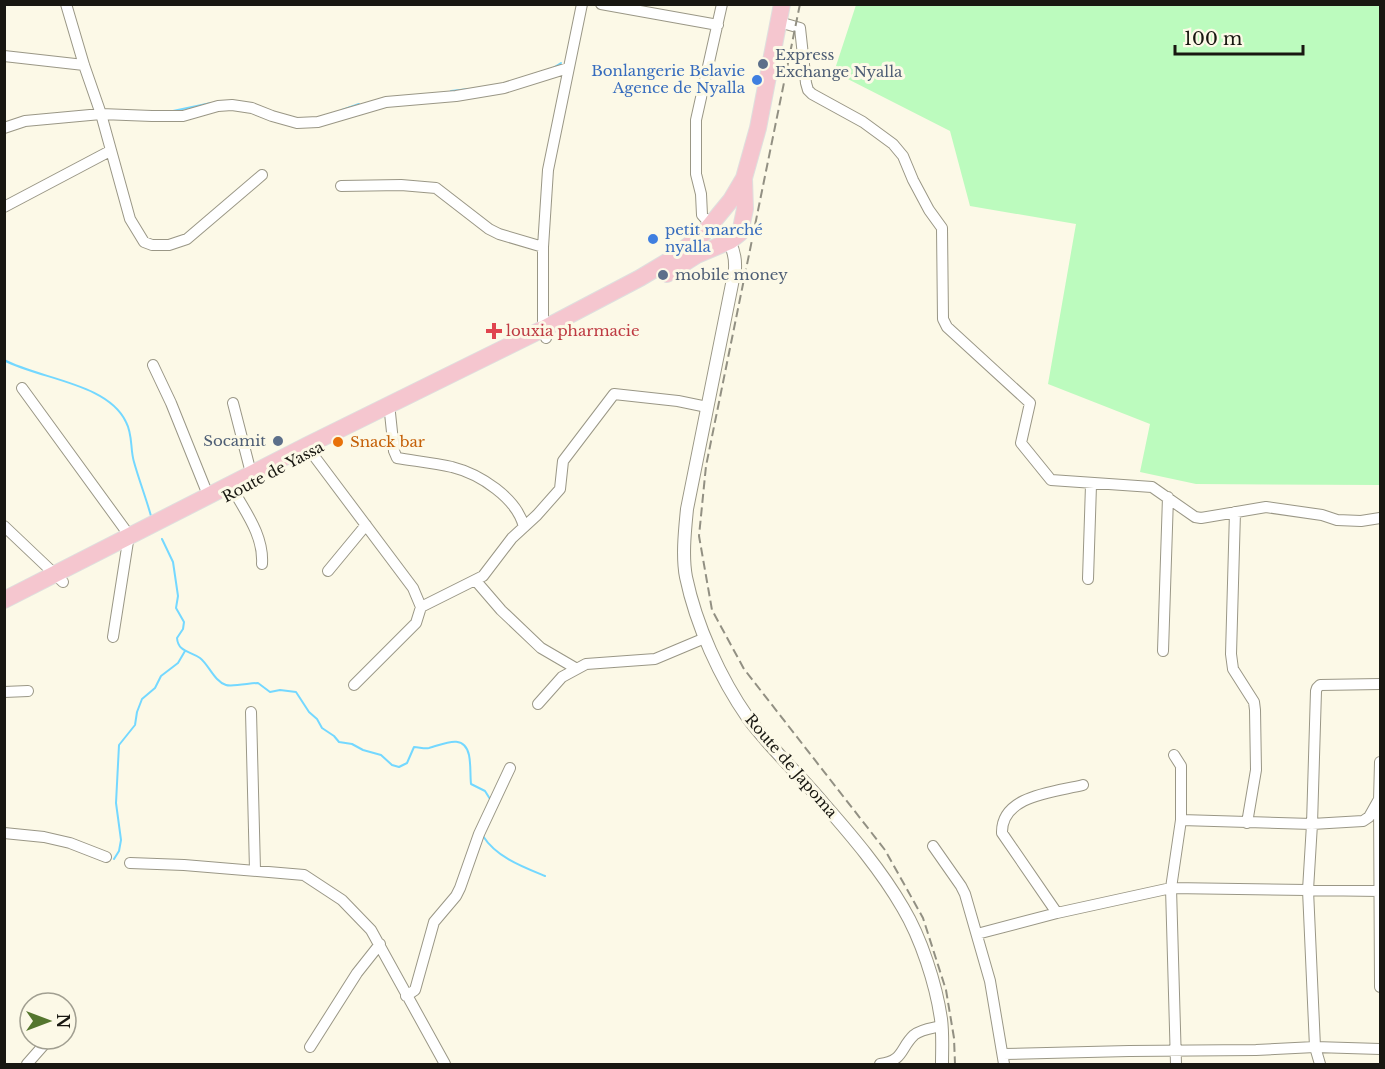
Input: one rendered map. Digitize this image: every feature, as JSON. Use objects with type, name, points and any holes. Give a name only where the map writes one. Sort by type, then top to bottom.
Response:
[{"type":"main road","points":[[671,266],[711,225],[731,200],[744,178],[758,128],[782,4]]},
{"type":"main road","points":[[671,266],[730,241],[740,233],[746,209],[744,178]]},
{"type":"main road","name":"Route de Yassa","points":[[128,542],[208,495],[232,489],[251,473],[390,414],[671,266]]},
{"type":"main road","name":"Route de Yassa","points":[[4,612],[59,578],[309,448],[544,333]]},
{"type":"main road","name":"Route de Yassa","points":[[4,600],[59,578]]},
{"type":"street","points":[[66,4],[101,114],[129,219],[144,242],[152,245],[169,245],[187,239],[261,176]]},
{"type":"street","points":[[544,333],[543,247],[548,170],[582,4]]},
{"type":"street","points":[[601,4],[718,25]]},
{"type":"street","points":[[722,4],[696,120],[696,174],[701,194],[702,215],[730,241]]},
{"type":"street","points":[[779,22],[800,28],[808,90],[863,122],[893,144],[903,156],[924,200],[942,228],[943,319],[951,332],[1030,403],[1022,443],[1051,480],[1091,485],[1147,486],[1168,497],[1195,517],[1211,517],[1266,507],[1322,515],[1337,520],[1361,521],[1380,518]]},
{"type":"street","points":[[4,56],[84,65]]},
{"type":"street","points":[[4,128],[25,121],[101,114],[183,116],[218,106],[232,105],[252,108],[297,123],[318,122],[386,102],[456,96],[504,88],[568,68]]},
{"type":"street","points":[[4,207],[110,151]]},
{"type":"street","points":[[341,186],[401,185],[436,188],[489,229],[543,247]]},
{"type":"street","name":"Route de Japoma","points":[[730,241],[735,269],[685,525],[686,578],[705,638],[735,697],[749,719],[823,802],[885,880],[904,909],[920,944],[935,993],[941,1026],[942,1065]]},
{"type":"street","points":[[153,365],[208,495]]},
{"type":"street","points":[[22,388],[128,542],[113,637]]},
{"type":"street","points":[[421,607],[483,576],[501,551],[560,489],[563,461],[566,455],[614,394],[678,401],[707,407]]},
{"type":"street","points":[[233,403],[251,473]]},
{"type":"street","points":[[390,414],[394,451],[397,458],[454,468],[485,481],[508,497],[522,519],[524,527]]},
{"type":"street","points":[[309,448],[413,588],[421,607],[416,623],[354,685]]},
{"type":"street","points":[[1088,579],[1091,485]]},
{"type":"street","points":[[232,489],[259,537],[262,564]]},
{"type":"street","points":[[1163,651],[1168,497]]},
{"type":"street","points":[[1234,512],[1231,654],[1233,669],[1254,702],[1255,711],[1256,770],[1248,823]]},
{"type":"street","points":[[328,571],[366,525]]},
{"type":"street","points":[[4,526],[59,578]]},
{"type":"street","points":[[476,581],[501,610],[535,643],[577,669]]},
{"type":"street","points":[[538,704],[562,677],[594,662],[655,659],[705,638]]},
{"type":"street","points":[[1320,1065],[1315,1047],[1308,890],[1317,688],[1320,685],[1380,684]]},
{"type":"street","points":[[4,692],[28,691]]},
{"type":"street","points":[[251,712],[255,870]]},
{"type":"street","points":[[1174,755],[1181,766],[1181,820],[1171,888],[1176,1065]]},
{"type":"street","points":[[1380,762],[1380,987]]},
{"type":"street","points":[[406,996],[415,990],[434,922],[460,888],[476,842],[510,768]]},
{"type":"street","points":[[1057,913],[1002,833],[1002,824],[1008,811],[1023,800],[1083,785]]},
{"type":"street","points":[[1181,820],[1312,824],[1363,821],[1369,817],[1379,801]]},
{"type":"street","points":[[4,833],[44,837],[70,843],[106,857]]},
{"type":"street","points":[[933,846],[961,886],[977,934],[992,991],[1004,1060],[1176,1051],[1315,1047],[1380,1049]]},
{"type":"street","points":[[130,863],[304,875],[342,900],[358,915],[380,944],[445,1065]]},
{"type":"street","points":[[977,934],[1057,913],[1171,888],[1380,892]]},
{"type":"street","points":[[310,1047],[357,973],[380,944]]},
{"type":"street","points":[[880,1065],[897,1059],[915,1034],[941,1026]]},
{"type":"street","points":[[27,1065],[39,1051]]},
{"type":"green space","points":[[856,5],[1380,5],[1380,485],[1196,484],[1140,472],[1150,424],[1048,384],[1076,224],[970,206],[950,131],[834,72]]},
{"type":"waterway","points":[[553,68],[561,63]]},
{"type":"waterway","points":[[451,91],[469,89]]},
{"type":"waterway","points":[[173,111],[211,103]]},
{"type":"waterway","points":[[342,110],[359,104]]},
{"type":"waterway","points":[[4,360],[89,390],[117,409],[128,427],[134,462],[151,516]]},
{"type":"waterway","points":[[162,539],[173,562],[178,596],[176,608],[184,622],[183,629],[177,638],[178,643],[182,649],[200,658],[218,680],[226,685],[258,683],[270,692],[280,690],[296,692],[322,728],[339,742],[352,744],[381,755],[392,765],[399,767],[407,763],[414,747],[429,748],[458,742],[466,748],[469,755],[471,784],[485,791],[490,799]]},
{"type":"waterway","points":[[114,859],[119,851],[121,840],[116,803],[119,745],[135,725],[142,699],[155,688],[161,676],[178,663],[185,651]]},
{"type":"waterway","points":[[483,836],[503,856],[545,876]]},
{"type":"railway","points":[[800,4],[706,466],[699,536],[712,610],[744,669],[885,850],[923,918],[946,990],[954,1038],[955,1064]]},
{"type":"place","name":"Express Exchange Nyalla","points":[[763,64]]},
{"type":"place","name":"Bonlangerie Belavie Agence de Nyalla","points":[[757,80]]},
{"type":"place","name":"petit marché nyalla","points":[[653,239]]},
{"type":"place","name":"mobile money","points":[[663,275]]},
{"type":"place","name":"louxia pharmacie","points":[[494,331]]},
{"type":"place","name":"Socamit","points":[[278,441]]},
{"type":"place","name":"Snack bar","points":[[338,442]]}]
